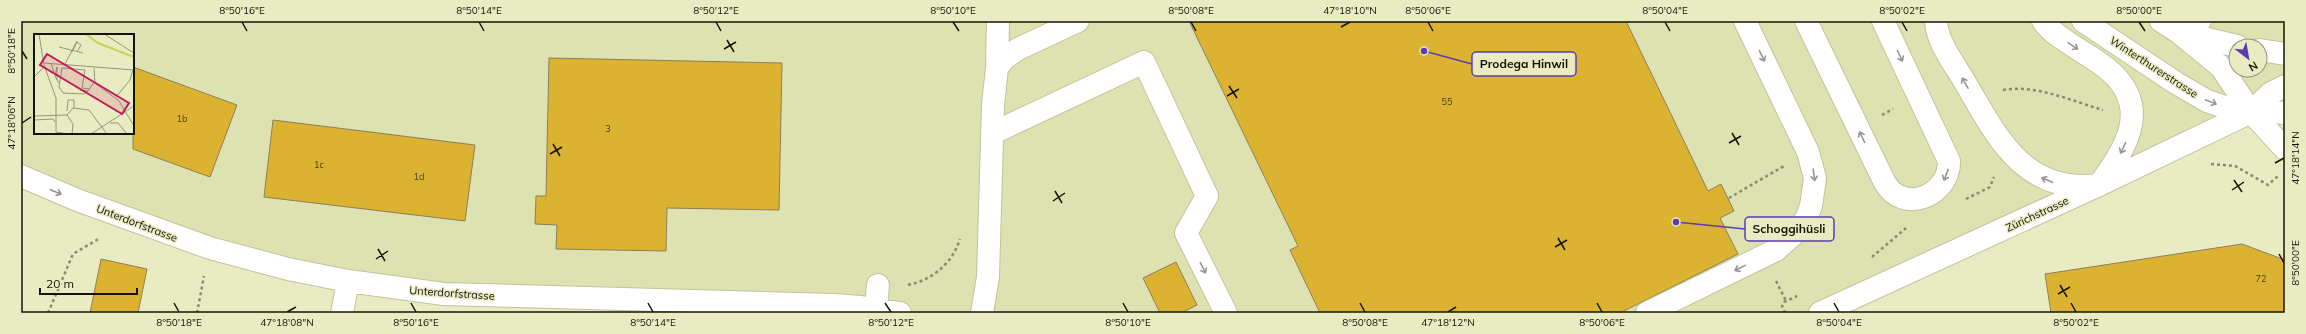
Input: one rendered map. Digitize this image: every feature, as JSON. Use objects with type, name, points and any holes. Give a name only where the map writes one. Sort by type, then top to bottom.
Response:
[{"type":"street","points":[[982,313],[988,277],[994,84],[997,68],[998,21]]},
{"type":"street","points":[[997,68],[1005,58],[1018,49],[1078,21]]},
{"type":"street","points":[[1647,313],[1764,257],[1786,243],[1806,219],[1813,198],[1815,178],[1808,152],[1745,21]]},
{"type":"street","points":[[1806,21],[1888,188],[1900,198],[1913,200],[1929,194],[1941,185],[1948,172],[1948,161],[1883,21]]},
{"type":"street","points":[[1936,21],[1943,43],[1977,104],[2006,149],[2034,174],[2067,186],[2099,185],[2114,164],[2128,136],[2132,118],[2129,96],[2119,80],[2108,70],[2054,33],[2043,21]]},
{"type":"street","name":"Winterthurerstrasse","points":[[2084,21],[2200,98],[2222,107],[2251,112]]},
{"type":"street","points":[[2169,26],[2200,21]]},
{"type":"street","points":[[2169,26],[2221,67],[2251,112],[2285,148]]},
{"type":"street","points":[[2169,26],[2228,43]]},
{"type":"street","points":[[2268,51],[2285,54]]},
{"type":"street","points":[[993,133],[1144,62],[1207,196],[1186,233],[1226,313]]},
{"type":"street","name":"Zürichstrasse","points":[[1820,313],[2099,185],[2251,112],[2271,92],[2285,86]]},
{"type":"street","name":"Zürichstrasse","points":[[2251,112],[2285,113]]},
{"type":"street","name":"Unterdorfstrasse","points":[[21,176],[77,200],[118,214],[160,232],[210,248],[288,269],[348,281],[444,294],[834,305],[876,308],[900,313]]},
{"type":"street","points":[[342,313],[348,281]]},
{"type":"street","points":[[876,308],[878,285]]},
{"type":"path","points":[[1977,104],[2002,90],[2026,89],[2109,112]]},
{"type":"path","points":[[1728,198],[1808,152]]},
{"type":"path","points":[[2209,164],[2235,166],[2268,185],[2280,176]]},
{"type":"path","points":[[48,313],[73,254],[112,232],[118,214]]},
{"type":"path","points":[[878,285],[906,286],[931,276],[939,271],[952,256],[961,233]]},
{"type":"path","points":[[197,313],[210,248]]},
{"type":"path","points":[[1780,290],[1786,301]]},
{"type":"shaded area","points":[[21,21],[2285,21],[2285,86],[1820,313],[900,313],[348,281],[21,176]]},
{"type":"building","points":[[1189,21],[1626,21],[1708,191],[1721,184],[1734,211],[1720,218],[1738,254],[1620,313],[1320,313],[1290,250],[1298,246]]},
{"type":"building","points":[[549,58],[782,63],[779,210],[667,208],[666,251],[556,249],[557,225],[535,224],[536,196],[546,196]]},
{"type":"building","points":[[134,67],[237,105],[210,177],[133,149]]},
{"type":"building","points":[[273,120],[475,145],[465,221],[264,197]]},
{"type":"building","points":[[2242,244],[2285,260],[2285,313],[2051,313],[2045,274]]},
{"type":"building","points":[[101,259],[147,269],[138,313],[90,313]]},
{"type":"building","points":[[1176,262],[1197,305],[1181,313],[1160,313],[1143,278]]},
{"type":"place","name":"Prodega Hinwil","points":[[1424,51]]},
{"type":"place","name":"Schoggihüsli","points":[[1676,222]]}]
